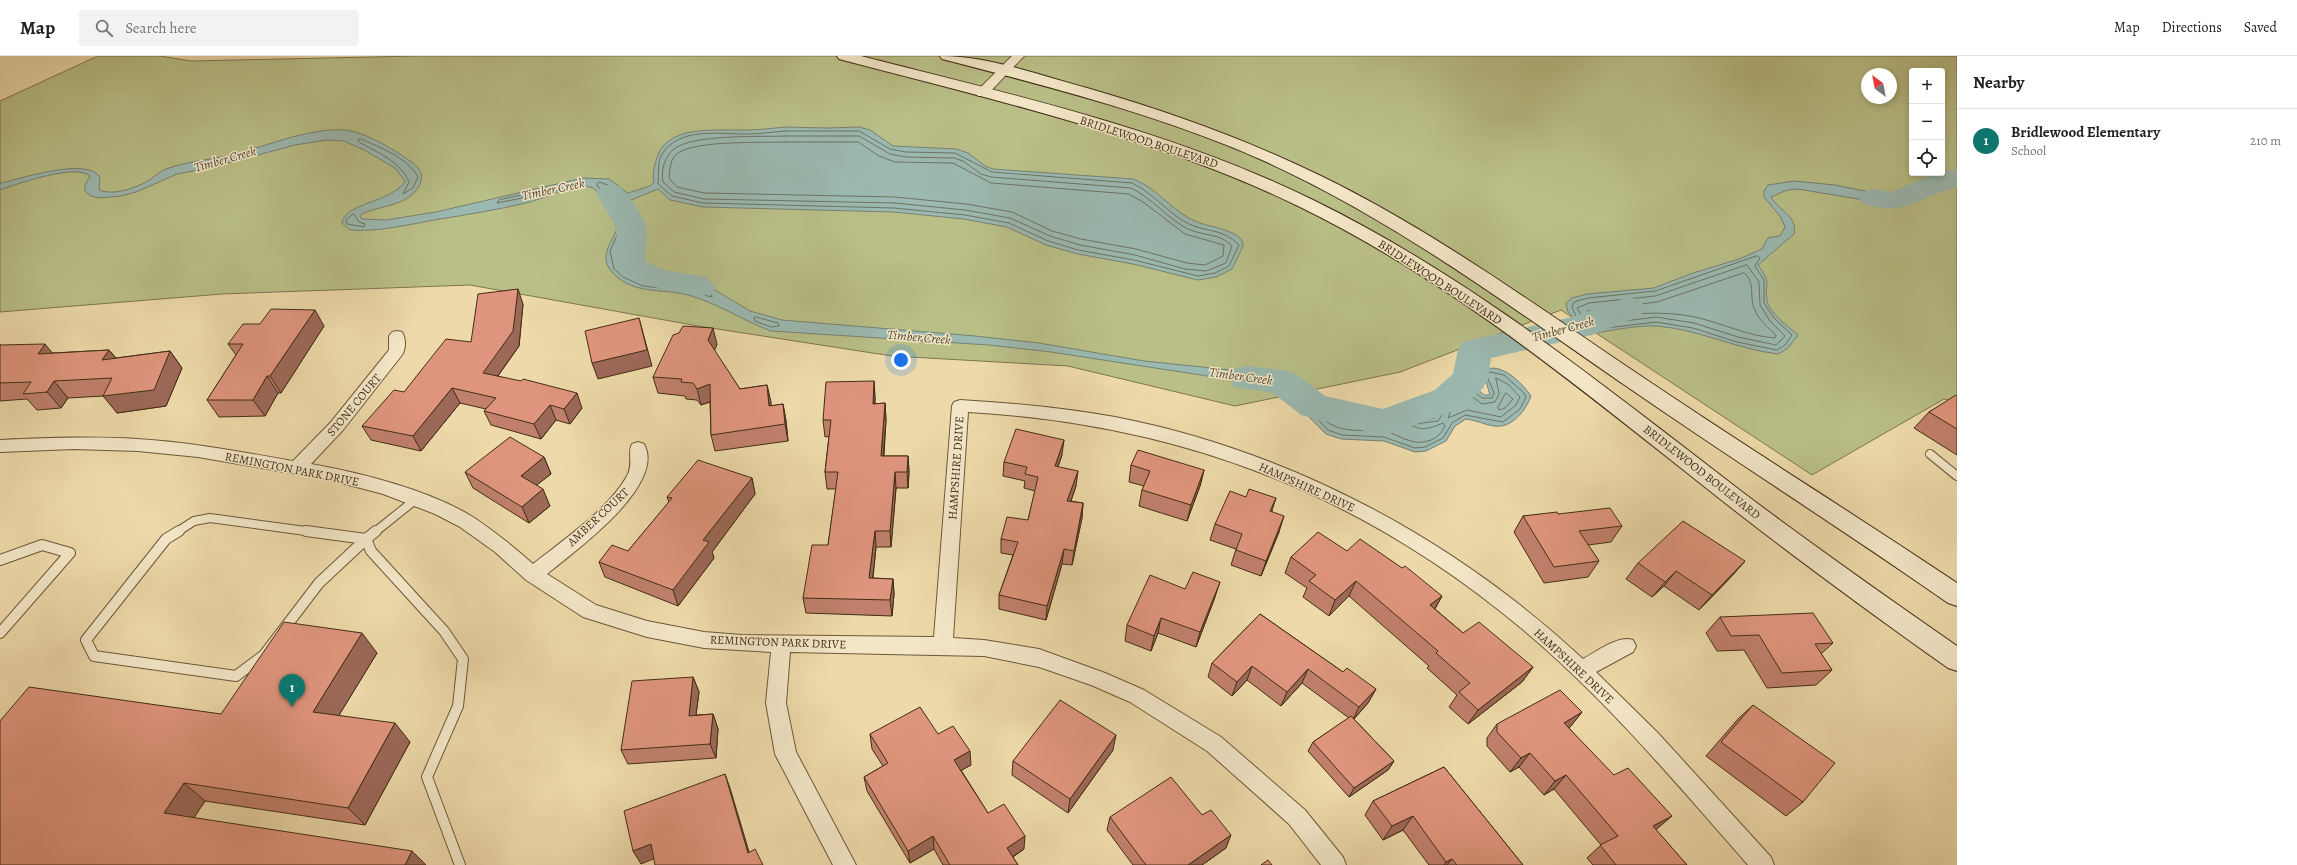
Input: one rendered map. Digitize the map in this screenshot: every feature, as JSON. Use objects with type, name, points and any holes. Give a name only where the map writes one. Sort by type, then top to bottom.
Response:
[{"type":"main road","name":"BRIDLEWOOD BOULEVARD","points":[[844,56],[1155,141],[1233,170],[1305,203],[1370,236],[1471,300],[1573,372],[1734,499],[1957,660]]},
{"type":"main road","name":"BRIDLEWOOD BOULEVARD","points":[[947,56],[1004,70],[1154,112],[1266,156],[1381,214],[1499,288],[1592,352],[1957,596]]},
{"type":"street","points":[[982,93],[1018,56]]},
{"type":"street","name":"STONE COURT","points":[[298,467],[337,426],[397,351],[397,336]]},
{"type":"street","name":"HAMPSHIRE DRIVE","points":[[943,646],[960,406],[1012,409],[1136,428],[1205,447],[1257,464],[1309,485],[1369,515],[1450,565],[1528,623],[1581,670],[1642,730],[1763,865]]},
{"type":"street","name":"REMINGTON PARK DRIVE","points":[[0,446],[74,443],[138,445],[198,451],[298,467],[386,488],[441,509],[466,522],[533,575],[590,611],[647,629],[704,640],[781,644],[984,648],[1039,658],[1098,679],[1137,696],[1214,744],[1256,779],[1297,818],[1335,865]]},
{"type":"street","name":"AMBER COURT","points":[[533,575],[624,495],[634,483],[641,465],[638,448]]},
{"type":"street","points":[[781,644],[776,703],[786,754],[845,865]]},
{"type":"street","points":[[1581,670],[1626,646]]},
{"type":"lane","points":[[1930,454],[1957,476]]},
{"type":"lane","points":[[366,539],[210,518],[194,521],[166,539],[86,640],[94,656],[236,676],[264,655],[319,583],[366,539],[415,500]]},
{"type":"lane","points":[[366,539],[371,551],[444,630],[464,659],[458,706],[427,776],[460,865]]},
{"type":"lane","points":[[0,560],[42,545],[70,553],[0,633]]},
{"type":"green space","points":[[98,56],[160,56],[191,61],[418,56],[1957,56],[1957,402],[1944,399],[1812,475],[1561,310],[1400,372],[1235,406],[1068,366],[892,356],[698,326],[470,285],[222,294],[0,312],[0,101]]},
{"type":"water","points":[[786,127],[859,127],[870,130],[893,146],[956,149],[968,153],[985,166],[993,169],[1133,179],[1150,188],[1188,218],[1238,236],[1242,241],[1243,246],[1232,269],[1216,277],[1198,280],[1133,264],[1078,254],[1046,245],[1007,227],[964,219],[894,212],[703,207],[670,200],[658,189],[631,200],[643,224],[628,241],[623,252],[624,259],[630,266],[646,276],[698,280],[750,311],[782,320],[975,336],[1039,343],[1144,361],[1270,374],[1285,381],[1307,404],[1314,406],[1389,410],[1416,419],[1422,420],[1435,418],[1444,405],[1443,401],[1434,396],[1437,392],[1450,383],[1461,381],[1470,382],[1484,395],[1490,395],[1483,371],[1490,368],[1496,368],[1510,374],[1531,396],[1522,412],[1507,425],[1487,425],[1466,419],[1455,426],[1446,441],[1426,451],[1415,452],[1384,441],[1341,439],[1326,434],[1310,418],[1298,399],[1286,389],[1273,383],[1253,383],[1051,352],[989,345],[771,331],[699,298],[678,293],[638,288],[620,279],[607,265],[606,258],[607,251],[616,232],[617,219],[615,213],[596,190],[590,187],[575,187],[526,203],[392,228],[350,230],[342,223],[345,216],[360,206],[390,194],[399,188],[405,181],[395,168],[364,150],[344,141],[327,140],[295,145],[209,168],[177,174],[136,192],[121,196],[99,198],[91,196],[85,191],[85,185],[90,176],[83,173],[72,172],[46,176],[0,190],[0,183],[54,171],[82,169],[93,171],[100,177],[99,190],[105,192],[118,192],[143,184],[163,170],[174,166],[247,151],[288,138],[316,132],[343,130],[367,136],[411,161],[420,171],[420,184],[415,192],[401,201],[368,211],[360,215],[362,219],[386,220],[436,212],[583,178],[609,179],[628,193],[650,186],[654,182],[654,169],[661,149],[670,140],[681,135],[708,130],[752,130]]},
{"type":"water","points":[[1794,181],[1835,185],[1885,195],[1899,195],[1957,181],[1957,186],[1899,203],[1882,203],[1798,189],[1787,190],[1771,197],[1793,222],[1794,228],[1794,234],[1758,265],[1767,280],[1766,293],[1768,305],[1780,319],[1798,335],[1788,348],[1778,354],[1747,348],[1687,331],[1656,326],[1631,327],[1589,334],[1570,321],[1574,318],[1568,312],[1566,303],[1572,298],[1587,294],[1654,288],[1693,273],[1739,259],[1762,249],[1768,238],[1780,236],[1785,227],[1780,216],[1764,197],[1764,191],[1768,185]]},
{"type":"building","points":[[518,289],[513,331],[483,373],[521,381],[523,379],[577,393],[564,409],[550,405],[534,424],[484,411],[496,398],[452,388],[413,436],[362,426],[394,390],[404,392],[446,339],[471,342],[478,294]]},
{"type":"building","points":[[271,309],[315,310],[270,376],[267,376],[253,400],[207,400],[243,344],[228,344],[243,324],[260,324]]},
{"type":"building","points":[[639,318],[647,350],[592,363],[585,331]]},
{"type":"building","points":[[683,326],[713,328],[708,340],[740,389],[767,385],[769,406],[783,404],[785,424],[711,435],[710,384],[697,389],[693,383],[681,382],[682,379],[653,377],[673,335],[679,333]]},
{"type":"building","points":[[45,344],[38,354],[109,350],[102,360],[170,351],[154,390],[103,396],[112,378],[54,381],[47,392],[23,394],[31,382],[0,383],[0,345]]},
{"type":"building","points":[[874,381],[873,404],[885,403],[881,456],[908,456],[907,472],[895,472],[890,531],[875,531],[869,578],[893,579],[890,600],[803,598],[812,545],[828,545],[838,472],[825,472],[831,420],[823,420],[826,382]]},
{"type":"building","points":[[1956,395],[1957,396],[1957,429],[1929,412]]},
{"type":"building","points":[[1016,429],[1064,440],[1055,466],[1078,471],[1067,501],[1083,503],[1074,551],[1064,549],[1047,606],[999,595],[1018,542],[1001,539],[1007,517],[1028,520],[1038,477],[1025,474],[1027,467],[1004,462]]},
{"type":"building","points":[[510,437],[544,457],[521,476],[543,489],[522,507],[465,472]]},
{"type":"building","points":[[1138,450],[1204,470],[1191,505],[1142,490],[1150,471],[1131,465]]},
{"type":"building","points":[[698,460],[752,478],[703,540],[709,542],[673,590],[599,562],[612,545],[628,551],[672,498],[667,497]]},
{"type":"building","points":[[1249,489],[1276,498],[1270,511],[1284,516],[1266,561],[1236,550],[1242,534],[1215,524],[1230,491],[1246,497]]},
{"type":"building","points":[[1610,508],[1622,526],[1579,531],[1599,561],[1554,567],[1523,516],[1557,512],[1558,514]]},
{"type":"building","points":[[1683,521],[1745,561],[1712,595],[1676,571],[1665,582],[1638,563]]},
{"type":"building","points":[[1318,532],[1347,551],[1360,539],[1402,568],[1405,566],[1442,596],[1430,605],[1463,633],[1479,622],[1533,667],[1478,710],[1459,692],[1470,683],[1436,653],[1438,651],[1356,581],[1335,600],[1309,581],[1316,575],[1291,557]]},
{"type":"building","points":[[1193,572],[1220,582],[1200,632],[1161,618],[1154,636],[1127,625],[1150,575],[1185,589]]},
{"type":"building","points":[[1813,613],[1833,643],[1815,644],[1832,670],[1782,673],[1759,635],[1731,636],[1720,617]]},
{"type":"building","points":[[1260,614],[1343,672],[1347,668],[1376,689],[1359,707],[1308,669],[1287,692],[1252,666],[1237,682],[1212,663]]},
{"type":"building","points":[[284,622],[362,633],[313,712],[395,723],[348,808],[184,783],[164,813],[412,851],[405,865],[0,865],[0,721],[29,687],[221,714]]},
{"type":"building","points":[[693,677],[689,716],[713,714],[710,744],[621,750],[632,681]]},
{"type":"building","points":[[1560,690],[1582,712],[1564,723],[1614,775],[1628,768],[1672,816],[1653,826],[1687,865],[1616,865],[1600,845],[1618,836],[1566,775],[1555,781],[1530,753],[1521,758],[1497,732],[1497,724]]},
{"type":"building","points":[[1060,700],[1116,735],[1070,799],[1013,761]]},
{"type":"building","points":[[1753,705],[1835,763],[1803,802],[1721,742]]},
{"type":"building","points":[[920,707],[938,734],[953,726],[970,751],[954,760],[988,813],[1004,804],[1025,836],[1007,848],[1018,865],[950,865],[933,836],[908,851],[864,777],[888,763],[870,734]]},
{"type":"building","points":[[1351,716],[1394,761],[1354,788],[1313,742]]},
{"type":"building","points":[[1444,767],[1523,865],[1457,865],[1452,859],[1446,862],[1413,816],[1392,826],[1373,801]]},
{"type":"building","points":[[725,774],[748,853],[755,849],[763,865],[655,865],[651,844],[633,851],[624,811]]},
{"type":"building","points":[[1171,777],[1202,815],[1211,810],[1231,835],[1188,865],[1146,865],[1110,817]]},
{"type":"building","points":[[1268,860],[1272,865],[1261,865]]},
{"type":"waterway","name":"Timber Creek","points":[[1874,198],[1894,201],[1948,179],[1957,178]]},
{"type":"waterway","name":"Timber Creek","points":[[611,193],[624,212],[631,229],[632,240],[629,257],[635,269],[657,279],[695,284],[700,287]]},
{"type":"waterway","name":"Timber Creek","points":[[1247,378],[1282,382],[1314,406],[1384,423],[1448,399],[1470,379],[1475,350],[1580,327],[1628,308]]},
{"type":"place","name":"Bridlewood Elementary","points":[[292,707]]}]
